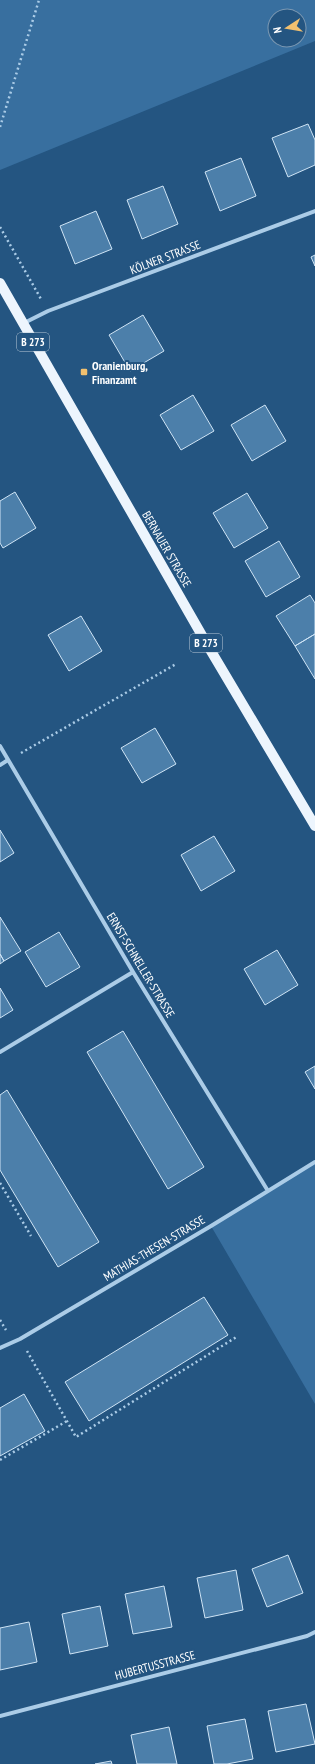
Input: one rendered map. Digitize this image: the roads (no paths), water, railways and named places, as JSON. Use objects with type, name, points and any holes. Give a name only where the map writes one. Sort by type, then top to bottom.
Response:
[{"type":"main road","name":"BERNAUER STRASSE","points":[[0,283],[208,646],[315,826]]},
{"type":"street","name":"KÖLNER STRASSE","points":[[22,323],[48,311],[315,211]]},
{"type":"street","name":"ERNST-SCHNELLER-STRASSE","points":[[0,746],[133,972],[268,1191]]},
{"type":"street","points":[[0,765],[8,760]]},
{"type":"street","points":[[0,1052],[133,972]]},
{"type":"street","name":"MATHIAS-THESEN-STRASSE","points":[[0,1348],[20,1339],[315,1162]]},
{"type":"street","name":"HUBERTUSSTRASSE","points":[[0,1716],[307,1636],[315,1632]]},
{"type":"place","name":"Oranienburg, Finanzamt","points":[[84,372]]}]
